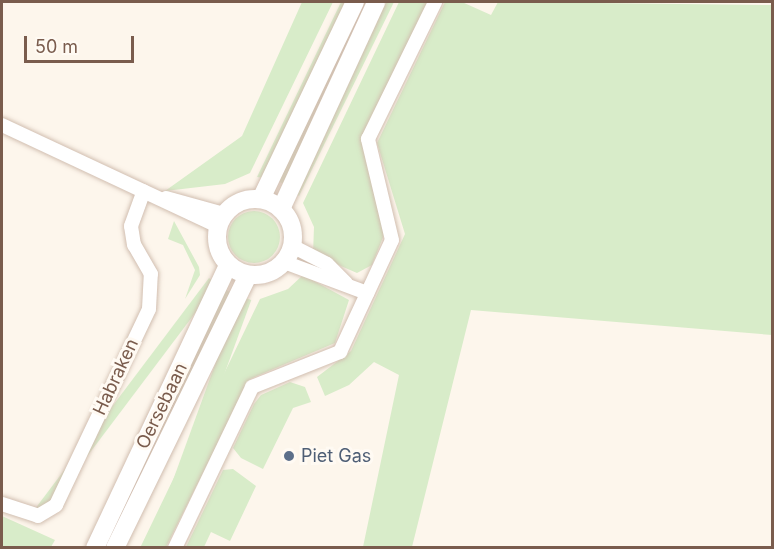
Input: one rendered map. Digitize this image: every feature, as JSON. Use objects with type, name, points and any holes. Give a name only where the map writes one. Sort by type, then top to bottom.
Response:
[{"type":"main road","points":[[261,199],[355,2]]},
{"type":"main road","points":[[281,209],[376,2]]},
{"type":"main road","points":[[261,199],[281,209],[291,226],[288,254],[261,275],[248,275],[228,265],[216,240],[221,220],[240,201],[261,199]]},
{"type":"main road","name":"Oersebaan","points":[[94,548],[228,265]]},
{"type":"main road","name":"Oersebaan","points":[[115,548],[248,275]]},
{"type":"street","points":[[175,548],[252,387],[340,352],[393,230],[368,139],[435,2]]},
{"type":"street","points":[[2,125],[144,191],[221,220]]},
{"type":"street","name":"Habraken","points":[[2,504],[38,516],[56,505],[149,309],[151,274],[134,245],[130,226],[144,191]]},
{"type":"street","points":[[288,254],[367,293]]},
{"type":"green space","points":[[302,2],[333,2],[250,173],[225,184],[165,191],[242,136]]},
{"type":"green space","points":[[341,2],[353,2],[271,179],[257,177]]},
{"type":"green space","points":[[362,2],[374,2],[284,184],[278,181]]},
{"type":"green space","points":[[382,2],[394,2],[299,196],[292,190]]},
{"type":"green space","points":[[399,2],[428,2],[362,142],[385,232],[372,265],[357,273],[313,254],[314,227],[303,203]]},
{"type":"green space","points":[[445,2],[462,2],[491,15],[498,2],[772,5],[772,335],[471,310],[412,547],[363,547],[399,375],[374,362],[349,385],[325,396],[317,377],[351,351],[405,234],[377,143]]},
{"type":"green space","points":[[249,211],[259,211],[268,215],[276,223],[280,237],[276,251],[268,259],[259,263],[249,263],[240,259],[232,251],[228,242],[228,232],[232,223],[240,215]]},
{"type":"green space","points":[[174,221],[199,267],[200,275],[185,299],[195,270],[183,245],[168,239]]},
{"type":"green space","points":[[303,275],[349,300],[335,343],[250,379],[166,547],[140,548],[260,299],[288,289]]},
{"type":"green space","points":[[209,278],[217,284],[37,523],[29,517]]},
{"type":"green space","points":[[226,290],[232,293],[112,547],[100,548]]},
{"type":"green space","points":[[240,296],[251,300],[161,548],[148,548]]},
{"type":"green space","points":[[290,382],[305,387],[311,402],[293,408],[263,469],[241,458],[233,448],[254,404],[261,395]]},
{"type":"green space","points":[[233,469],[256,486],[230,541],[211,532],[204,547],[186,547],[223,470]]},
{"type":"green space","points":[[2,516],[55,540],[51,547],[2,547]]},
{"type":"place","name":"Piet Gas","points":[[289,456]]}]
